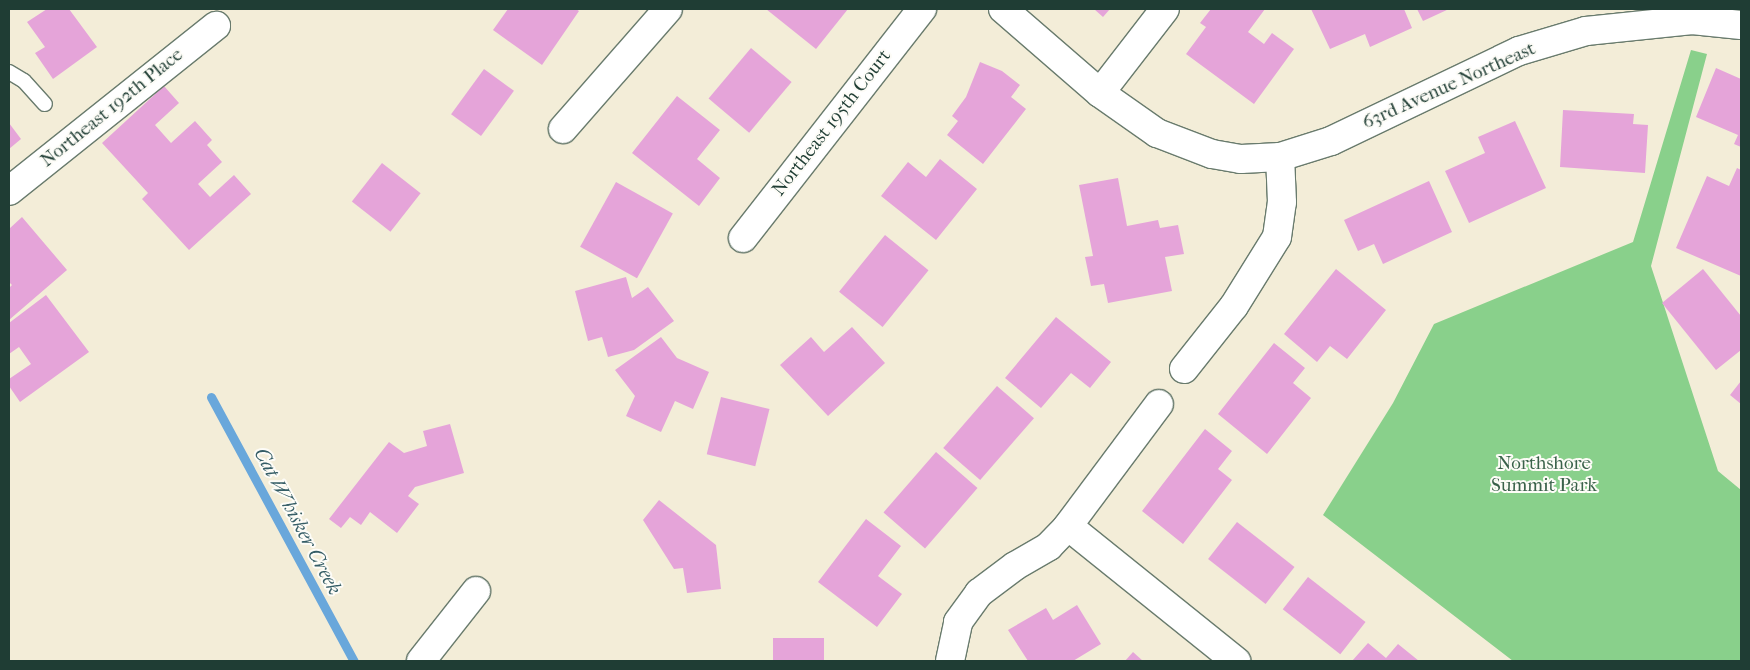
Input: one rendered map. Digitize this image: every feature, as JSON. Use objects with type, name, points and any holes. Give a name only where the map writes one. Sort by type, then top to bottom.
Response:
[{"type":"street","points":[[563,129],[668,9]]},
{"type":"street","name":"Northeast 195th Court","points":[[743,238],[922,9]]},
{"type":"street","name":"63rd Avenue Northeast","points":[[1002,9],[1100,93],[1157,133],[1185,146],[1241,159],[1280,157],[1331,141],[1519,51],[1586,31],[1644,16],[1741,25]]},
{"type":"street","points":[[1100,93],[1165,9]]},
{"type":"street","name":"Northeast 192th Place","points":[[9,191],[216,26]]},
{"type":"street","points":[[1184,369],[1234,306],[1277,237],[1282,202],[1280,157]]},
{"type":"street","points":[[950,661],[958,622],[979,593],[1015,566],[1049,546],[1068,526],[1159,404]]},
{"type":"street","points":[[1068,526],[1236,661]]},
{"type":"street","points":[[421,661],[476,591]]},
{"type":"lane","points":[[9,72],[24,81],[45,104]]},
{"type":"green space","name":"Northshore Summit Park","points":[[1691,50],[1707,54],[1651,266],[1718,471],[1741,490],[1741,661],[1513,661],[1323,515],[1393,403],[1434,324],[1633,242]]},
{"type":"building","points":[[47,9],[69,9],[97,47],[53,79],[35,53],[45,47],[27,22]]},
{"type":"building","points":[[508,9],[576,9],[579,11],[542,65],[493,30]]},
{"type":"building","points":[[766,9],[848,9],[816,49]]},
{"type":"building","points":[[1094,9],[1110,9],[1103,17]]},
{"type":"building","points":[[1211,9],[1265,9],[1248,32],[1264,44],[1272,33],[1294,49],[1254,104],[1186,54],[1206,27],[1200,23]]},
{"type":"building","points":[[1311,9],[1404,9],[1412,28],[1370,47],[1365,34],[1330,49]]},
{"type":"building","points":[[1417,9],[1449,9],[1423,21]]},
{"type":"building","points":[[751,48],[792,82],[749,133],[709,99]]},
{"type":"building","points":[[980,62],[1002,71],[1020,85],[1011,97],[1026,109],[983,164],[947,135],[958,121],[952,116],[966,97]]},
{"type":"building","points":[[1716,68],[1741,79],[1741,147],[1734,144],[1738,135],[1696,117]]},
{"type":"building","points":[[484,69],[514,91],[481,136],[451,114]]},
{"type":"building","points":[[164,86],[179,103],[155,125],[171,143],[195,121],[212,140],[207,145],[222,162],[198,184],[210,197],[234,175],[251,194],[189,250],[142,199],[148,193],[102,143]]},
{"type":"building","points":[[677,96],[720,130],[697,159],[720,178],[699,206],[632,153]]},
{"type":"building","points":[[1563,110],[1634,114],[1633,124],[1648,125],[1645,173],[1560,167]]},
{"type":"building","points":[[1515,121],[1546,188],[1469,223],[1445,171],[1485,153],[1478,137]]},
{"type":"building","points":[[9,123],[21,139],[9,149]]},
{"type":"building","points":[[940,159],[977,189],[936,240],[881,196],[908,162],[926,177]]},
{"type":"building","points":[[382,163],[421,193],[390,232],[352,202]]},
{"type":"building","points":[[1737,168],[1741,170],[1741,276],[1676,248],[1707,176],[1729,186]]},
{"type":"building","points":[[1118,178],[1127,226],[1158,220],[1160,228],[1178,225],[1184,254],[1165,257],[1172,291],[1108,303],[1104,284],[1091,286],[1085,257],[1093,256],[1079,185]]},
{"type":"building","points":[[1429,181],[1452,232],[1383,264],[1374,244],[1358,251],[1344,220]]},
{"type":"building","points":[[616,182],[673,214],[637,278],[580,247]]},
{"type":"building","points":[[22,217],[67,270],[9,320],[9,288],[12,285],[9,282],[9,229]]},
{"type":"building","points":[[885,235],[929,270],[883,327],[839,292]]},
{"type":"building","points":[[1336,269],[1386,310],[1347,359],[1330,346],[1317,362],[1284,334]]},
{"type":"building","points":[[1703,269],[1741,316],[1741,350],[1716,370],[1662,303]]},
{"type":"building","points":[[626,277],[632,298],[648,287],[674,321],[634,350],[608,357],[602,337],[588,341],[575,291]]},
{"type":"building","points":[[46,295],[89,352],[20,402],[9,386],[9,379],[31,364],[19,347],[9,354],[9,323]]},
{"type":"building","points":[[1056,317],[1111,362],[1090,388],[1071,373],[1041,408],[1005,378]]},
{"type":"building","points":[[852,327],[885,363],[828,416],[780,365],[811,337],[824,352]]},
{"type":"building","points":[[661,337],[677,358],[709,372],[693,409],[675,401],[661,432],[626,416],[635,396],[615,370]]},
{"type":"building","points":[[1274,343],[1305,368],[1293,383],[1311,398],[1267,454],[1218,414]]},
{"type":"building","points":[[1741,381],[1741,404],[1730,395]]},
{"type":"building","points":[[997,386],[1034,418],[980,480],[943,448]]},
{"type":"building","points":[[721,397],[770,409],[755,466],[707,454]]},
{"type":"building","points":[[450,424],[464,473],[415,487],[408,496],[419,504],[397,533],[370,512],[361,525],[350,517],[341,528],[329,519],[389,442],[404,453],[427,446],[423,431]]},
{"type":"building","points":[[1205,429],[1232,451],[1218,469],[1232,480],[1183,544],[1142,511]]},
{"type":"building","points":[[936,452],[978,488],[925,548],[884,512]]},
{"type":"building","points":[[659,500],[716,545],[721,589],[687,593],[683,568],[674,569],[643,520]]},
{"type":"building","points":[[866,519],[901,546],[878,576],[902,594],[877,627],[818,582]]},
{"type":"building","points":[[1237,522],[1295,567],[1266,604],[1208,559]]},
{"type":"building","points":[[1308,577],[1366,622],[1340,654],[1283,609]]},
{"type":"building","points":[[1077,605],[1101,644],[1073,661],[1028,661],[1008,630],[1046,608],[1053,620]]},
{"type":"building","points":[[773,638],[824,638],[824,661],[773,661]]},
{"type":"building","points":[[1368,643],[1386,658],[1398,644],[1419,661],[1352,661]]},
{"type":"building","points":[[1133,652],[1143,661],[1125,661]]},
{"type":"waterway","name":"Cat Whisker Creek","points":[[211,397],[354,661]]}]
